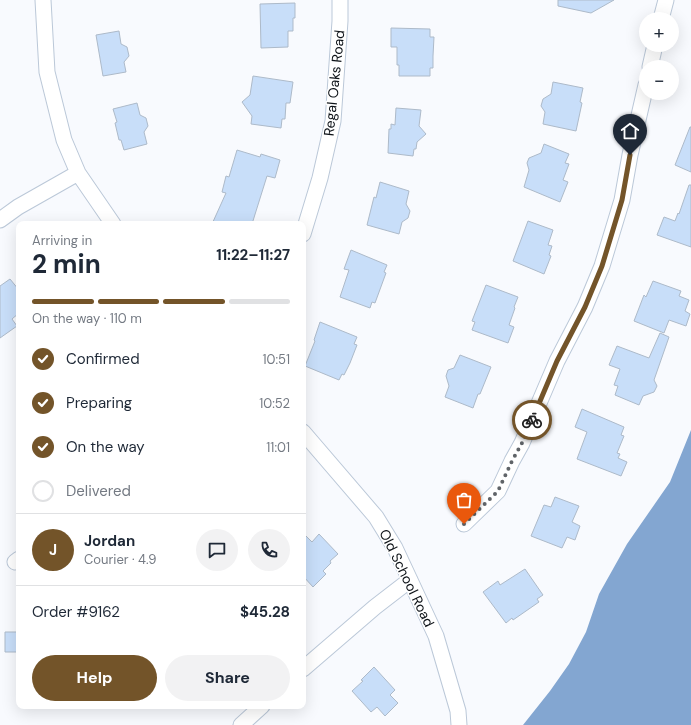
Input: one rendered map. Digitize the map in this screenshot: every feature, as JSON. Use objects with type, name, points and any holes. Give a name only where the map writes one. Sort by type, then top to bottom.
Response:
[{"type":"street","points":[[43,0],[47,72],[64,140],[78,173],[111,221]]},
{"type":"street","name":"Regal Oaks Road","points":[[306,224],[320,178],[333,121],[340,21],[340,0]]},
{"type":"street","points":[[663,12],[666,0]]},
{"type":"street","points":[[464,524],[498,491],[522,443],[557,361],[585,307],[602,266],[622,200],[630,155],[643,100]]},
{"type":"street","points":[[0,220],[18,207],[78,173]]},
{"type":"street","name":"Old School Road","points":[[306,435],[376,517],[395,548],[436,636],[458,711],[459,725]]},
{"type":"street","points":[[306,666],[375,607],[410,580]]},
{"type":"street","points":[[241,725],[259,709]]},
{"type":"water","points":[[691,430],[691,725],[523,725],[569,664],[586,632],[599,594],[627,544],[670,482]]},
{"type":"building","points":[[558,0],[614,0],[591,13],[558,6]]},
{"type":"building","points":[[295,3],[293,31],[288,31],[288,47],[261,48],[260,4]]},
{"type":"building","points":[[391,28],[430,29],[430,37],[434,37],[433,68],[430,68],[430,76],[399,76],[399,65],[397,65],[397,47],[391,47]]},
{"type":"building","points":[[119,31],[121,44],[127,47],[129,56],[124,62],[126,72],[103,76],[96,35]]},
{"type":"building","points":[[253,76],[293,82],[290,103],[286,103],[285,119],[282,119],[281,128],[251,124],[252,116],[242,102],[250,95]]},
{"type":"building","points":[[553,82],[583,88],[580,102],[582,103],[576,131],[543,124],[545,112],[541,106],[543,99],[551,94]]},
{"type":"building","points":[[137,103],[140,115],[146,118],[148,126],[144,132],[147,144],[124,150],[121,140],[119,140],[115,123],[117,122],[113,109]]},
{"type":"building","points":[[396,108],[421,110],[419,126],[426,134],[417,142],[413,156],[388,153],[389,129],[391,129],[391,124],[395,125]]},
{"type":"building","points":[[691,127],[691,172],[675,165]]},
{"type":"building","points":[[544,144],[569,154],[565,163],[569,164],[563,180],[568,182],[560,202],[524,187],[529,170],[527,163],[529,158],[541,153]]},
{"type":"building","points":[[237,150],[260,157],[261,154],[280,160],[275,178],[267,176],[253,221],[213,221],[226,193],[222,192],[226,176],[229,177]]},
{"type":"building","points":[[380,182],[409,191],[406,204],[410,211],[408,218],[402,222],[399,234],[367,225],[374,197],[376,198]]},
{"type":"building","points":[[689,185],[691,185],[691,247],[657,235],[664,217],[675,221]]},
{"type":"building","points":[[528,221],[553,230],[548,245],[552,246],[549,255],[551,256],[544,274],[513,261]]},
{"type":"building","points":[[351,250],[387,265],[384,272],[386,273],[375,303],[372,302],[370,308],[340,297],[349,270],[344,269]]},
{"type":"building","points":[[10,279],[16,286],[16,316],[12,319],[16,327],[0,338],[0,286]]},
{"type":"building","points":[[653,281],[681,291],[679,296],[689,300],[685,311],[690,314],[686,326],[669,320],[664,333],[634,321],[644,295],[646,297]]},
{"type":"building","points":[[486,285],[518,297],[509,325],[514,327],[508,343],[472,330],[475,322],[472,321]]},
{"type":"building","points":[[320,322],[357,337],[354,344],[357,345],[350,363],[344,375],[342,374],[339,380],[306,366],[315,341],[314,340]]},
{"type":"building","points":[[660,333],[669,337],[654,380],[657,386],[654,392],[643,396],[639,405],[615,395],[618,386],[614,385],[620,369],[609,365],[617,346],[649,358]]},
{"type":"building","points":[[460,355],[491,367],[473,408],[445,397],[449,386],[446,376],[448,370],[454,368]]},
{"type":"building","points":[[582,409],[624,427],[621,435],[624,436],[617,453],[620,454],[618,458],[627,462],[621,476],[577,459],[587,432],[575,427]]},
{"type":"building","points":[[555,497],[579,506],[572,522],[580,526],[575,540],[567,537],[562,548],[531,536],[544,505],[551,507]]},
{"type":"building","points":[[319,534],[338,554],[330,561],[331,563],[323,571],[326,574],[313,587],[306,579],[306,536],[312,542]]},
{"type":"building","points":[[525,569],[543,595],[537,599],[539,602],[513,620],[512,618],[506,623],[483,592],[498,581],[500,585]]},
{"type":"building","points":[[5,632],[16,632],[16,652],[5,652]]},
{"type":"building","points":[[374,667],[395,690],[390,695],[398,703],[385,716],[377,707],[371,712],[352,691],[363,681],[361,680]]},
{"type":"way so far","points":[[464,524],[498,491],[532,420]]},
{"type":"route","points":[[532,420],[557,361],[585,307],[602,266],[622,200],[630,155]]}]
